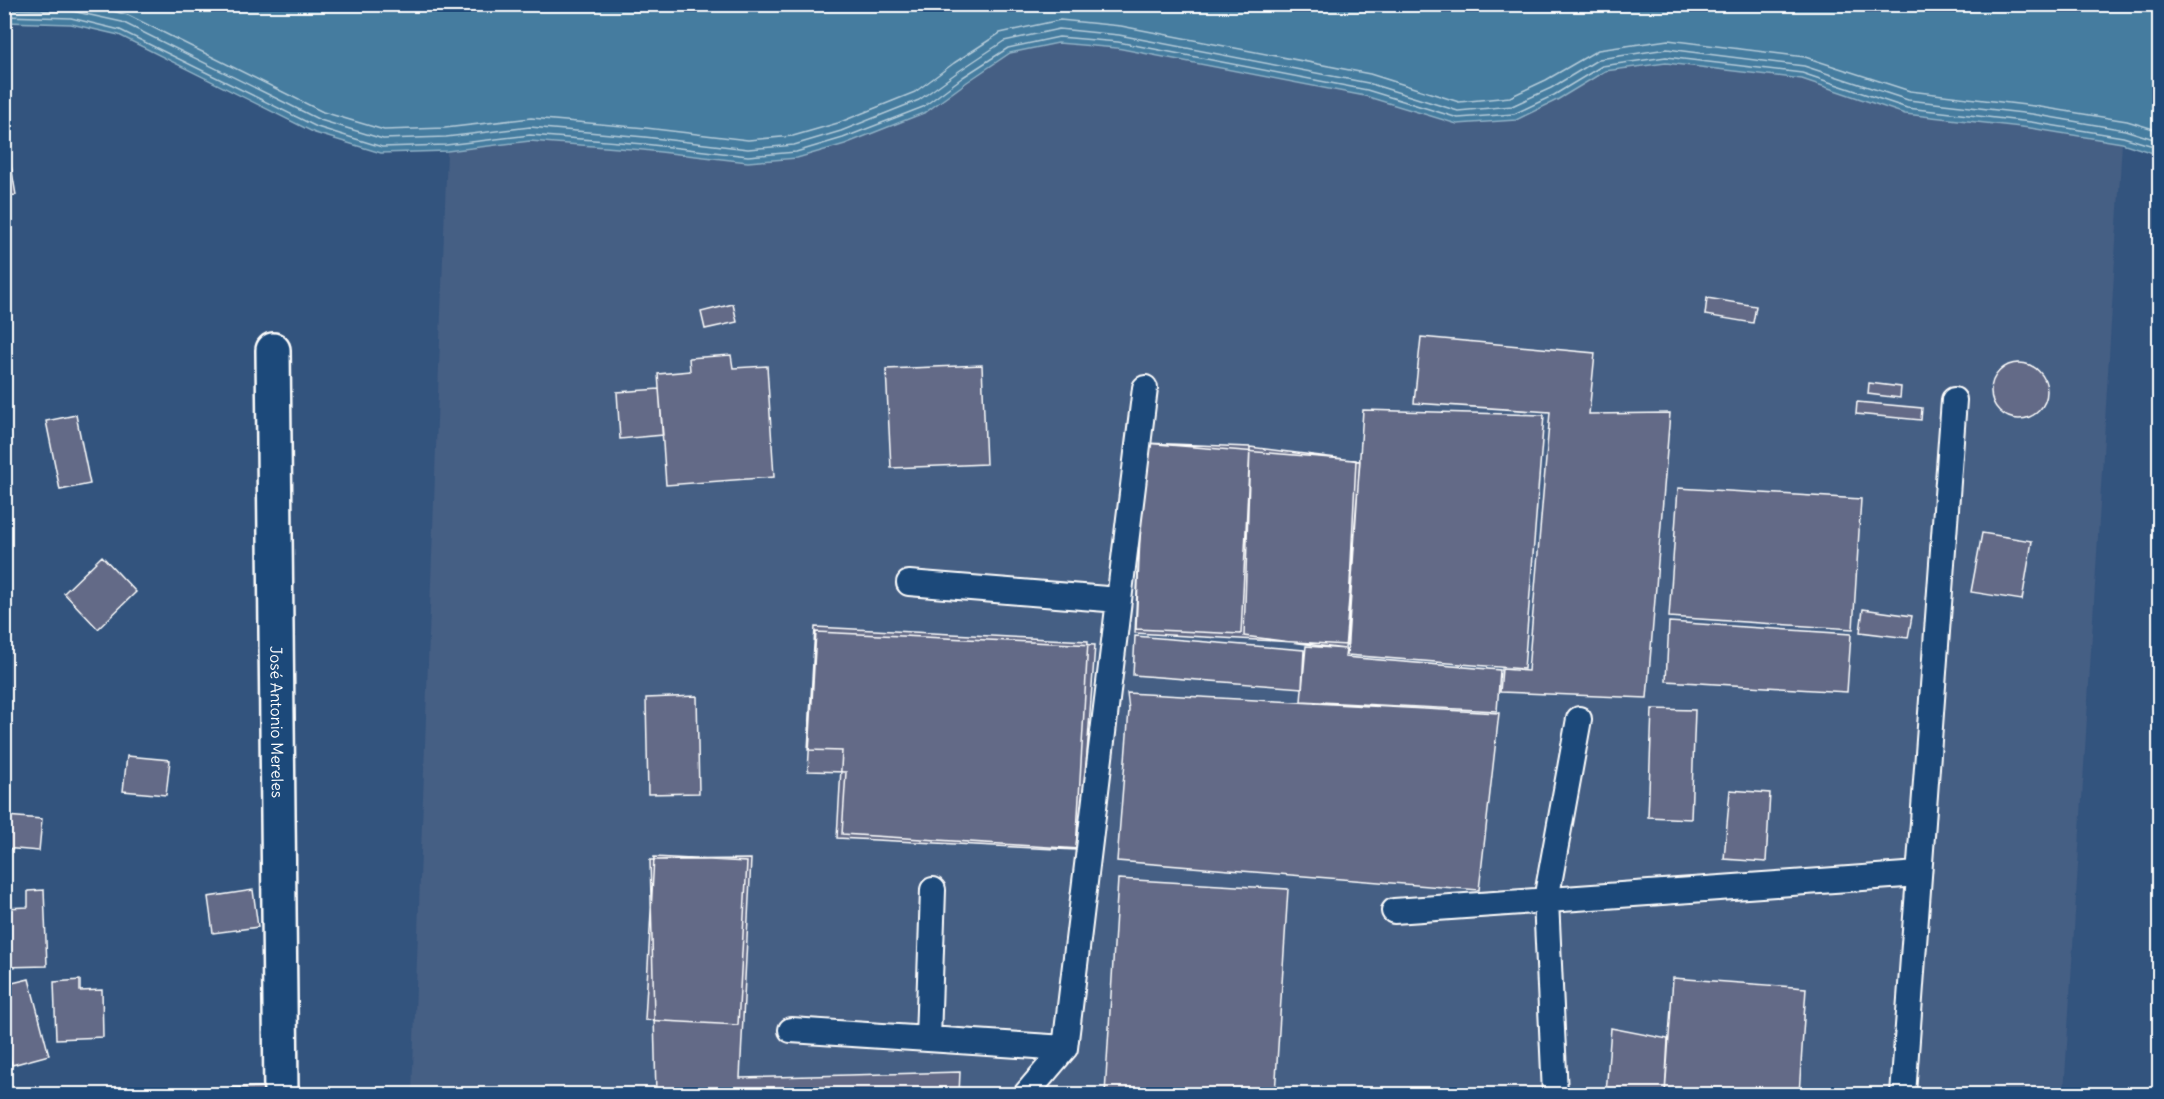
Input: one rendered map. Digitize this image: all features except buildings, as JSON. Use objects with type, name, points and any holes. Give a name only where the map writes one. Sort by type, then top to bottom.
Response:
[{"type":"street","name":"José Antonio Mereles","points":[[273,350],[281,1095]]},
{"type":"lane","points":[[1026,1095],[1065,1048],[1145,388]]},
{"type":"lane","points":[[1902,1095],[1954,400]]},
{"type":"lane","points":[[909,583],[1119,600]]},
{"type":"lane","points":[[1555,1095],[1546,900],[1579,719]]},
{"type":"lane","points":[[1394,910],[1919,874]]},
{"type":"lane","points":[[928,1040],[933,890]]},
{"type":"lane","points":[[791,1030],[1065,1048]]},
{"type":"shaded area","points":[[1058,43],[1117,48],[1366,96],[1457,124],[1557,100],[1605,71],[1666,63],[1802,79],[1905,114],[2030,128],[2122,143],[2064,1094],[412,1094],[447,151],[530,141],[643,150],[748,162],[797,158],[845,144],[926,112],[1010,53]]},
{"type":"water","points":[[5,4],[2159,5],[2159,155],[2122,143],[2030,128],[1905,114],[1802,79],[1666,63],[1605,71],[1557,100],[1516,120],[1457,124],[1365,96],[1117,48],[1058,43],[1010,53],[926,112],[845,144],[797,158],[748,162],[643,150],[530,141],[447,151],[381,153],[315,133],[119,35],[71,24],[5,22]]}]
